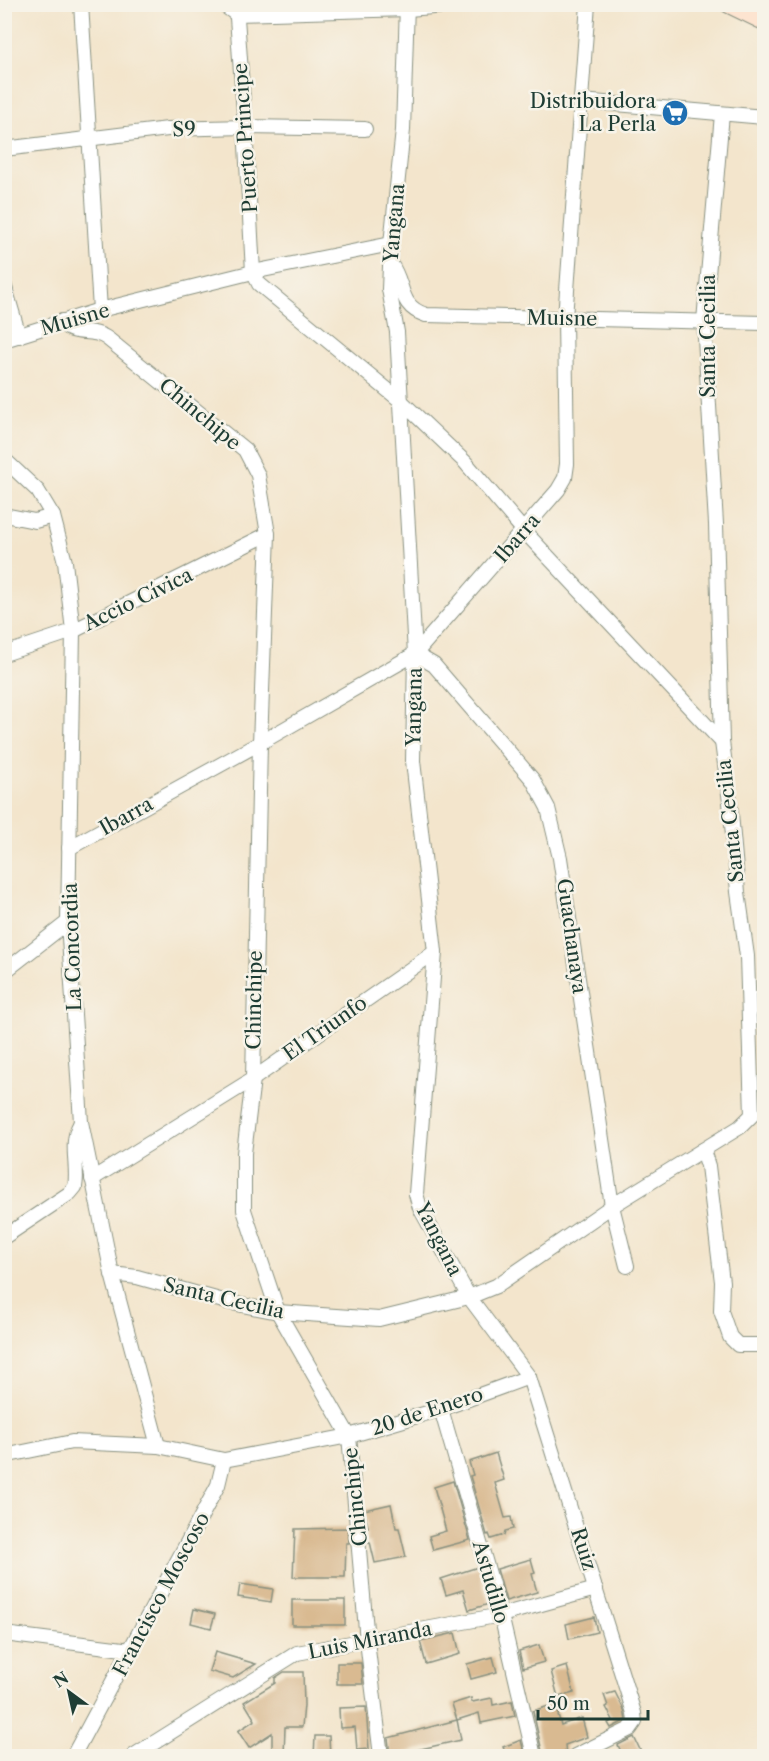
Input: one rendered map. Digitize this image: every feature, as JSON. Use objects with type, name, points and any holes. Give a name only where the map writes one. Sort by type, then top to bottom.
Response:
[{"type":"street","points":[[81,4],[100,310]]},
{"type":"street","points":[[222,4],[236,9],[470,4]]},
{"type":"street","name":"Ibarra","points":[[69,848],[415,654],[558,490],[565,478],[565,318],[588,4]]},
{"type":"street","points":[[729,4],[765,21]]},
{"type":"street","name":"Yangana","points":[[408,7],[403,130],[391,244],[389,289],[397,332],[415,654],[413,761],[435,952],[416,1194],[420,1209],[469,1297],[529,1377]]},
{"type":"street","name":"Puerto Principe","points":[[236,9],[253,272]]},
{"type":"street","points":[[582,101],[765,117]]},
{"type":"street","name":"Santa Cecilia","points":[[112,1274],[137,1277],[226,1302],[278,1312],[379,1318],[469,1297],[496,1286],[612,1206],[740,1127],[752,1115],[747,956],[722,742],[716,524],[704,321],[722,114]]},
{"type":"street","name":"S9","points":[[4,149],[168,129],[245,127],[365,129]]},
{"type":"street","name":"Muisne","points":[[4,340],[100,310],[253,272],[391,244]]},
{"type":"street","name":"Muisne","points":[[390,263],[399,278],[406,301],[414,311],[426,315],[765,323]]},
{"type":"street","points":[[253,272],[259,284],[401,401],[465,462],[524,531],[722,742]]},
{"type":"street","points":[[4,284],[19,336]]},
{"type":"street","name":"Chinchipe","points":[[62,321],[66,328],[72,331],[101,333],[244,450],[258,475],[268,534],[260,742],[252,1079],[244,1154],[244,1210],[278,1312],[349,1436],[381,1756]]},
{"type":"street","name":"La Concordia","points":[[4,459],[38,491],[53,516],[65,562],[73,631],[68,922],[81,1122],[112,1274],[158,1446]]},
{"type":"street","points":[[4,515],[35,521],[53,516]]},
{"type":"street","name":"Accio Cívica","points":[[4,654],[73,631],[268,534]]},
{"type":"street","name":"Guachanaya","points":[[415,654],[434,665],[518,762],[533,780],[548,808],[560,858],[612,1206],[627,1266]]},
{"type":"street","points":[[4,972],[68,922]]},
{"type":"street","name":"El Triunfo","points":[[92,1179],[252,1079],[435,952]]},
{"type":"street","points":[[4,1237],[70,1193],[75,1187],[75,1139],[81,1122]]},
{"type":"street","points":[[703,1150],[708,1166],[722,1282],[721,1311],[724,1326],[738,1345],[765,1345]]},
{"type":"street","name":"20 de Enero","points":[[4,1456],[72,1442],[158,1446],[224,1460],[349,1436],[441,1409],[529,1377]]},
{"type":"street","name":"Ruiz","points":[[529,1377],[634,1713],[635,1722],[630,1729],[575,1756]]},
{"type":"street","name":"Astudillo","points":[[441,1409],[501,1615],[534,1756]]},
{"type":"street","name":"Francisco Moscoso","points":[[73,1756],[219,1485],[224,1460]]},
{"type":"street","name":"Luis Miranda","points":[[133,1756],[297,1653],[501,1615],[596,1589]]},
{"type":"street","points":[[4,1634],[131,1650]]},
{"type":"building","points":[[496,1453],[504,1480],[495,1483],[505,1518],[511,1517],[513,1529],[491,1539],[489,1534],[487,1535],[470,1476],[473,1475],[469,1462]]},
{"type":"building","points":[[453,1481],[470,1540],[433,1550],[429,1536],[446,1531],[434,1487]]},
{"type":"building","points":[[391,1504],[406,1557],[375,1563],[370,1542],[367,1542],[366,1527],[368,1527],[364,1510]]},
{"type":"building","points":[[348,1528],[349,1543],[346,1543],[345,1577],[293,1577],[295,1529]]},
{"type":"building","points":[[531,1559],[537,1592],[506,1601],[497,1569]]},
{"type":"building","points":[[478,1567],[489,1604],[469,1610],[463,1590],[446,1595],[441,1579]]},
{"type":"building","points":[[240,1584],[273,1589],[271,1602],[238,1597]]},
{"type":"building","points":[[292,1600],[345,1600],[345,1625],[292,1625]]},
{"type":"building","points":[[194,1609],[215,1614],[211,1628],[191,1623]]},
{"type":"building","points":[[594,1617],[597,1632],[569,1639],[566,1624]]},
{"type":"building","points":[[455,1633],[460,1654],[426,1664],[420,1641]]},
{"type":"building","points":[[539,1645],[544,1662],[523,1668],[519,1651]]},
{"type":"building","points":[[215,1652],[256,1664],[233,1678],[209,1671]]},
{"type":"building","points":[[493,1657],[497,1672],[471,1679],[467,1664]]},
{"type":"building","points":[[337,1663],[361,1663],[363,1684],[337,1684]]},
{"type":"building","points":[[567,1666],[574,1693],[558,1697],[551,1671]]},
{"type":"building","points":[[284,1672],[303,1672],[302,1727],[285,1727],[284,1756],[272,1756],[272,1733],[249,1748],[238,1731],[255,1720],[244,1702],[275,1683],[275,1678]]},
{"type":"building","points":[[615,1692],[626,1720],[611,1728],[608,1723],[613,1720],[606,1707],[608,1706],[604,1695]]},
{"type":"building","points":[[471,1698],[472,1702],[492,1698],[493,1705],[512,1701],[515,1716],[481,1723],[479,1713],[457,1720],[452,1704]]},
{"type":"building","points":[[555,1704],[561,1725],[582,1718],[587,1737],[565,1745],[566,1756],[543,1756],[533,1711]]},
{"type":"building","points":[[366,1707],[369,1749],[357,1750],[355,1727],[340,1728],[339,1708]]},
{"type":"building","points":[[457,1720],[461,1740],[390,1756],[388,1738]]},
{"type":"building","points":[[315,1736],[329,1736],[330,1756],[314,1756]]},
{"type":"building","points":[[634,1737],[643,1756],[623,1756],[618,1745]]},
{"type":"building","points":[[521,1740],[525,1756],[507,1756],[503,1747]]},
{"type":"place","name":"Distribuidora La Perla","points":[[675,113]]}]
